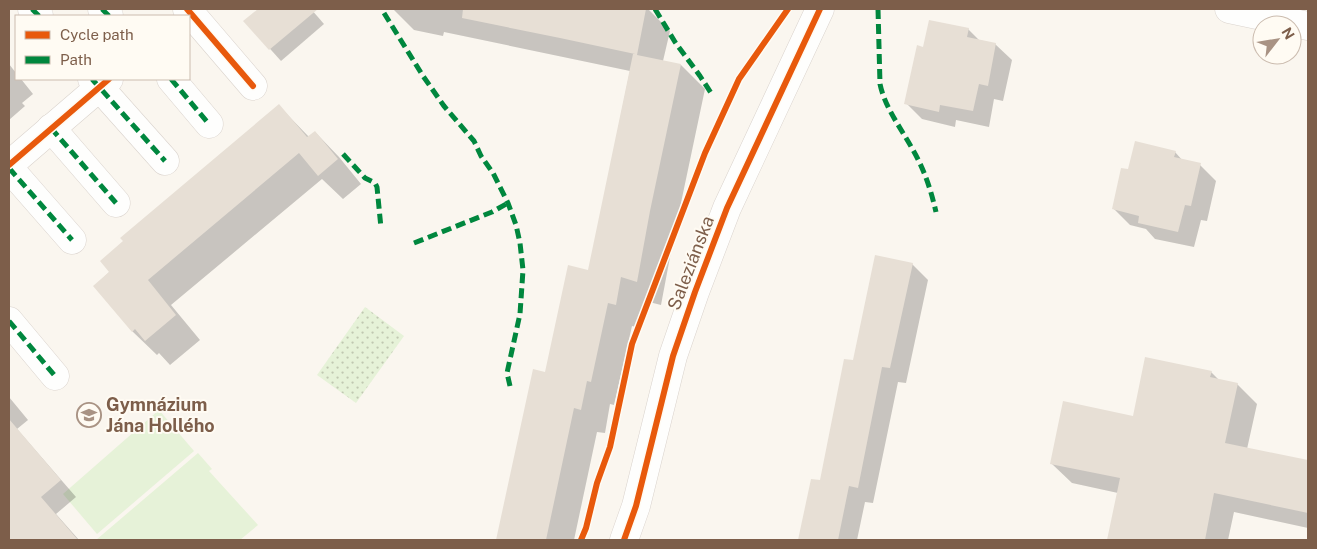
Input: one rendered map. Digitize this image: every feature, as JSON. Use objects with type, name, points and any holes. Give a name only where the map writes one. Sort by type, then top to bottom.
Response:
[{"type":"street","points":[[188,9],[253,86]]},
{"type":"street","name":"Saleziánska","points":[[624,540],[643,481],[673,356],[695,292],[727,208],[820,9]]},
{"type":"street","points":[[1228,9],[1308,26]]},
{"type":"street","points":[[172,80],[209,124]]},
{"type":"street","points":[[72,240],[9,167],[100,82],[165,161]]},
{"type":"street","points":[[51,128],[116,203]]},
{"type":"street","points":[[9,321],[56,376]]},
{"type":"green space","points":[[365,307],[404,336],[356,403],[317,375]]},
{"type":"green space","points":[[159,410],[194,451],[97,534],[63,494]]},
{"type":"green space","points":[[198,453],[212,469],[209,471],[258,525],[240,540],[96,540]]},
{"type":"building","points":[[258,9],[318,9],[269,50],[243,21]]},
{"type":"building","points":[[463,9],[646,9],[637,55],[681,64],[637,282],[621,277],[616,305],[608,303],[591,382],[587,381],[581,410],[574,408],[546,540],[496,540],[533,369],[545,372],[568,265],[588,270],[633,54],[635,54],[462,18]]},
{"type":"building","points":[[929,20],[969,28],[967,37],[996,43],[988,86],[979,84],[973,111],[940,105],[939,112],[904,104],[917,45],[923,47]]},
{"type":"building","points":[[279,104],[307,137],[315,131],[338,159],[318,176],[299,153],[148,280],[176,315],[145,341],[135,329],[132,332],[93,286],[109,272],[100,261],[123,241],[120,238]]},
{"type":"building","points":[[1135,141],[1176,151],[1174,157],[1201,163],[1191,206],[1185,205],[1178,232],[1138,223],[1139,216],[1112,209],[1121,168],[1128,169]]},
{"type":"building","points":[[875,255],[913,263],[890,368],[882,367],[858,488],[849,486],[838,540],[798,540],[811,479],[820,480],[844,359],[853,360]]},
{"type":"building","points":[[1145,357],[1212,371],[1210,377],[1238,383],[1225,443],[1308,460],[1308,513],[1214,493],[1205,540],[1107,540],[1120,478],[1050,464],[1063,401],[1133,416]]},
{"type":"building","points":[[9,419],[61,480],[41,497],[78,540],[9,540]]},
{"type":"marked path","points":[[32,9],[38,15]]},
{"type":"marked path","points":[[102,9],[108,15]]},
{"type":"marked path","points":[[655,9],[675,42],[713,96]]},
{"type":"marked path","points":[[878,9],[880,84],[882,93],[889,110],[921,165],[936,212]]},
{"type":"marked path","points":[[384,13],[444,106],[474,141],[481,156],[493,173],[508,203],[516,225],[523,270],[520,314],[507,373],[510,386]]},
{"type":"marked path","points":[[93,80],[165,161]]},
{"type":"marked path","points":[[172,80],[209,124]]},
{"type":"marked path","points":[[51,128],[116,203]]},
{"type":"marked path","points":[[343,154],[365,178],[375,183],[381,228]]},
{"type":"marked path","points":[[9,168],[72,240]]},
{"type":"marked path","points":[[414,243],[492,212],[508,203]]},
{"type":"marked path","points":[[9,321],[55,376]]},
{"type":"cycle path","points":[[187,9],[253,86]]},
{"type":"cycle path","points":[[581,540],[586,528],[597,483],[610,447],[632,344],[705,153],[739,79],[788,9]]},
{"type":"cycle path","points":[[624,540],[636,506],[673,356],[695,292],[727,208],[820,9]]},
{"type":"cycle path","points":[[9,165],[108,80]]},
{"type":"place","name":"Gymnázium Jána Hollého","points":[[89,415]]}]
